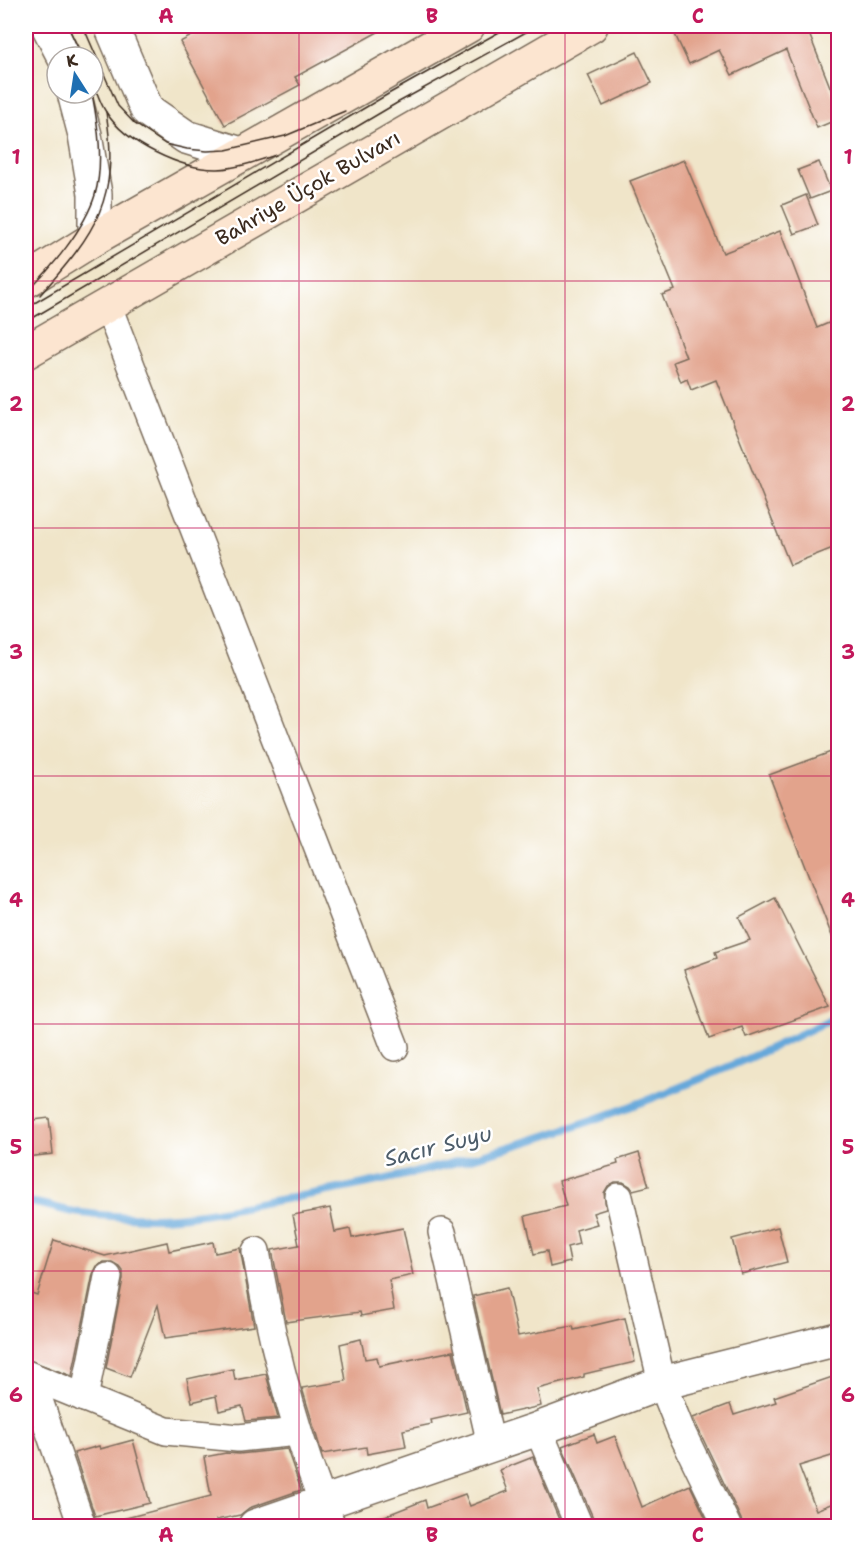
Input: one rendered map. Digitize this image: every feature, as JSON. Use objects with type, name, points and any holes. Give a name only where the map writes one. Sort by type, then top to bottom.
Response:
[{"type":"main road","points":[[26,281],[95,238],[468,26]]},
{"type":"main road","name":"Bahriye Üçok Bulvarı","points":[[26,352],[591,26]]},
{"type":"street","points":[[48,26],[58,45]]},
{"type":"street","points":[[111,26],[147,110],[186,137],[241,154]]},
{"type":"street","points":[[77,105],[93,184],[95,238]]},
{"type":"street","points":[[107,304],[395,1047]]},
{"type":"street","points":[[620,1197],[662,1383],[681,1431],[727,1527]]},
{"type":"street","points":[[442,1232],[491,1444]]},
{"type":"street","points":[[256,1251],[267,1314],[298,1432],[327,1515]]},
{"type":"street","points":[[84,1398],[108,1277]]},
{"type":"street","points":[[255,1527],[327,1515],[491,1444],[662,1383],[838,1339]]},
{"type":"street","points":[[28,1376],[166,1431],[238,1438],[298,1432]]},
{"type":"street","points":[[28,1376],[82,1527]]},
{"type":"street","points":[[538,1429],[579,1527]]},
{"type":"building","points":[[210,26],[389,26],[295,77],[300,85],[225,125],[180,42]]},
{"type":"building","points":[[671,26],[806,26],[838,107],[838,119],[817,128],[786,50],[732,75],[719,50],[689,64]]},
{"type":"building","points":[[637,52],[652,83],[603,106],[588,75]]},
{"type":"building","points":[[684,160],[723,253],[780,231],[817,328],[838,319],[838,546],[790,565],[716,380],[691,390],[687,379],[681,382],[673,362],[686,357],[662,295],[675,290],[630,181]]},
{"type":"building","points":[[819,162],[831,191],[810,199],[798,170]]},
{"type":"building","points":[[806,195],[818,225],[794,234],[782,205]]},
{"type":"building","points":[[831,752],[838,771],[837,949],[769,775]]},
{"type":"building","points":[[775,898],[830,1007],[746,1037],[742,1027],[709,1039],[684,970],[717,958],[715,952],[750,940],[739,917]]},
{"type":"building","points":[[49,1118],[53,1154],[26,1157],[26,1121]]},
{"type":"building","points":[[639,1153],[649,1186],[633,1190],[623,1182],[615,1182],[608,1186],[604,1193],[606,1209],[593,1213],[597,1224],[576,1230],[579,1244],[567,1247],[570,1262],[550,1267],[547,1251],[534,1254],[525,1216],[566,1206],[559,1181],[618,1164],[617,1160]]},
{"type":"building","points":[[330,1208],[335,1232],[350,1229],[352,1238],[403,1228],[413,1275],[389,1280],[394,1310],[361,1316],[360,1312],[286,1322],[272,1250],[299,1245],[293,1215]]},
{"type":"building","points":[[778,1227],[787,1262],[741,1274],[732,1239]]},
{"type":"building","points":[[54,1240],[105,1256],[167,1242],[169,1251],[213,1242],[215,1253],[240,1248],[254,1326],[165,1338],[158,1305],[130,1377],[106,1368],[123,1271],[112,1262],[104,1262],[97,1266],[93,1274],[72,1376],[26,1359],[26,1291],[37,1295]]},
{"type":"building","points":[[507,1288],[518,1336],[573,1326],[574,1330],[625,1318],[635,1362],[584,1374],[584,1377],[537,1389],[541,1406],[500,1415],[473,1296]]},
{"type":"building","points":[[361,1339],[365,1359],[377,1357],[379,1366],[453,1351],[467,1412],[431,1420],[432,1424],[403,1430],[406,1447],[367,1454],[366,1447],[322,1454],[302,1388],[346,1381],[340,1344]]},
{"type":"building","points":[[233,1369],[235,1380],[266,1374],[278,1418],[246,1421],[242,1406],[219,1411],[216,1396],[192,1402],[187,1379]]},
{"type":"building","points":[[838,1375],[838,1454],[799,1466],[816,1510],[838,1501],[838,1527],[743,1527],[693,1418],[730,1404],[734,1415],[776,1402],[774,1397]]},
{"type":"building","points":[[594,1434],[597,1443],[615,1436],[642,1507],[690,1485],[710,1527],[595,1527],[562,1446]]},
{"type":"building","points":[[133,1440],[150,1503],[95,1516],[74,1453]]},
{"type":"building","points":[[287,1449],[301,1490],[249,1508],[240,1515],[216,1520],[218,1527],[123,1527],[122,1519],[211,1496],[204,1457],[226,1453],[239,1454]]},
{"type":"building","points":[[533,1457],[562,1527],[362,1527],[362,1525],[425,1500],[427,1508],[465,1494],[470,1506],[508,1491],[500,1470]]},
{"type":"waterway","name":"Sacır Suyu","points":[[26,1202],[74,1212],[122,1217],[186,1216],[363,1184],[433,1168],[571,1128],[638,1104],[771,1048],[838,1016]]},
{"type":"tram line","points":[[68,26],[77,45]]},
{"type":"tram line","points":[[83,26],[118,106],[135,124],[165,144],[207,151],[226,150],[285,136],[345,111]]},
{"type":"tram line","points":[[26,308],[390,93],[510,26]]},
{"type":"tram line","points":[[26,322],[397,103],[537,26]]},
{"type":"tram line","points":[[26,293],[66,247],[84,221],[95,195],[100,157],[94,105]]},
{"type":"tram line","points":[[102,105],[115,123],[140,144],[172,160],[188,165],[218,169],[240,166],[276,155]]},
{"type":"tram line","points":[[40,295],[76,252],[99,212],[106,192],[109,168],[106,112]]}]
